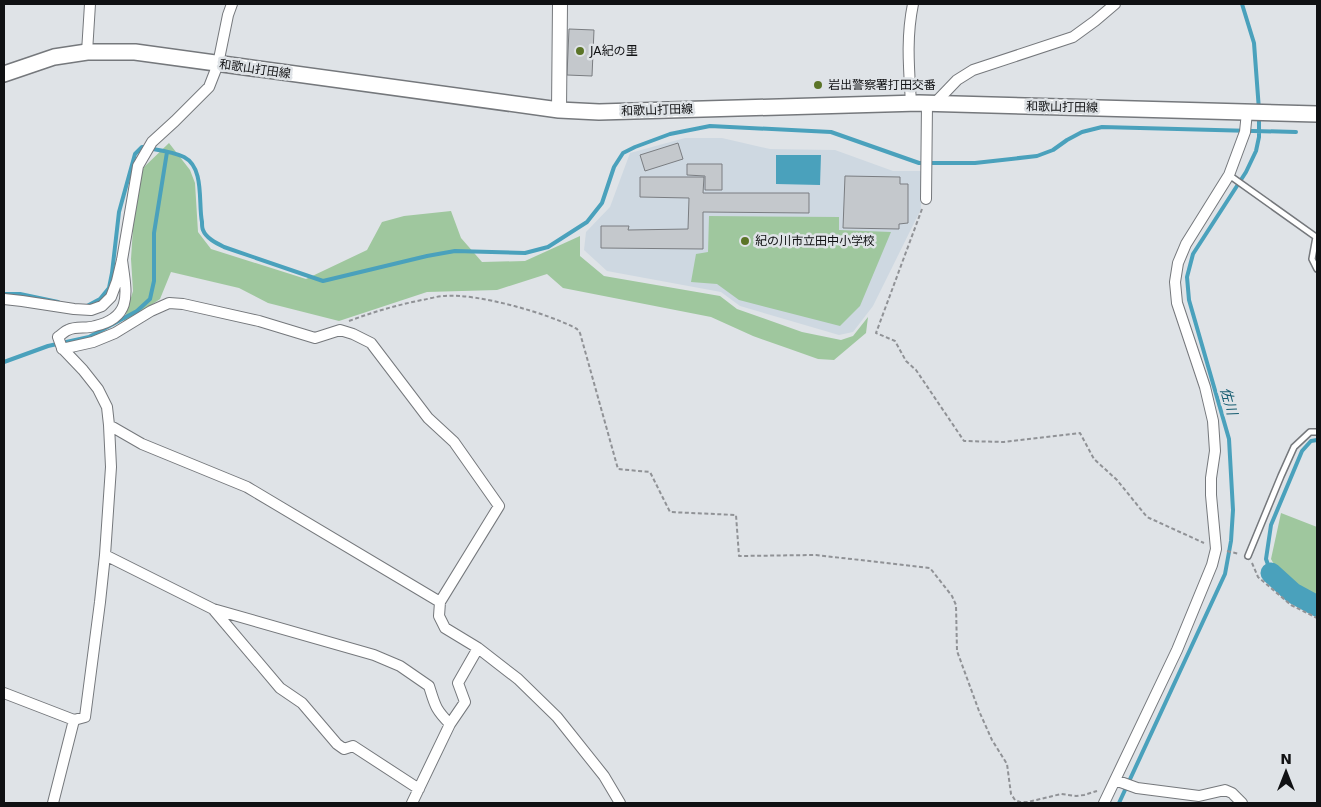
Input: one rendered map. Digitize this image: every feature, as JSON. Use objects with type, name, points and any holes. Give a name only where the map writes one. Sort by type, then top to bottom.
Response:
[{"type":"main road","name":"和歌山打田線","points":[[4,74],[54,57],[87,52],[135,52],[559,110],[599,112],[930,104],[1317,114]]},
{"type":"street","points":[[87,52],[90,4]]},
{"type":"street","points":[[4,300],[22,300],[91,310],[102,306],[111,297],[122,260],[138,166],[152,142],[209,87],[218,64],[232,4]]},
{"type":"street","points":[[559,110],[560,4]]},
{"type":"street","points":[[911,104],[908,56],[909,22],[913,4]]},
{"type":"street","points":[[926,199],[930,104],[956,80],[974,70],[1073,37],[1115,4]]},
{"type":"street","points":[[1104,803],[1177,650],[1218,549],[1211,486],[1215,451],[1213,421],[1205,388],[1177,302],[1175,282],[1178,263],[1186,244],[1231,176],[1251,112]]},
{"type":"street","points":[[4,693],[74,720],[84,717],[105,555],[111,467],[109,424],[106,407],[98,389],[83,370],[62,349],[58,337],[68,329],[96,326],[114,319],[122,311],[126,294],[122,260]]},
{"type":"street","points":[[62,349],[93,342],[115,333],[151,311],[169,303],[183,304],[249,319],[315,338],[340,330],[371,343],[428,418],[454,442],[499,506],[440,602],[439,616],[445,628],[478,648],[518,679],[557,717],[604,776],[620,803]]},
{"type":"street","points":[[109,424],[142,444],[247,487],[440,602]]},
{"type":"street","points":[[105,555],[214,609],[374,655],[400,666],[430,686],[440,715],[450,724]]},
{"type":"street","points":[[214,609],[280,688],[302,703],[337,744],[344,749],[353,746],[419,789]]},
{"type":"street","points":[[412,803],[450,724],[465,702],[458,683],[478,648]]},
{"type":"street","points":[[53,803],[74,720]]},
{"type":"street","points":[[1115,783],[1137,788],[1199,796],[1225,790],[1232,793],[1242,803]]},
{"type":"lane","points":[[1231,176],[1316,237],[1312,259],[1317,269]]},
{"type":"lane","points":[[1248,556],[1294,447],[1310,432],[1317,432]]},
{"type":"path","points":[[926,199],[876,333],[896,341],[906,361],[916,370],[964,440],[1004,442],[1080,432],[1094,459],[1117,480],[1147,518],[1218,549],[1248,556],[1258,577],[1292,605],[1317,618]]},
{"type":"path","points":[[340,330],[343,323],[374,312],[445,296],[476,297],[545,316],[576,329],[580,333],[618,469],[650,472],[670,512],[736,515],[739,556],[816,555],[930,568],[952,596],[956,605],[957,651],[979,711],[992,740],[1007,764],[1011,794],[1015,800],[1028,802],[1061,794],[1084,795],[1115,783]]},
{"type":"shaded area","name":"紀の川市立田中小学校","points":[[685,138],[722,138],[770,149],[835,150],[893,171],[921,171],[921,209],[873,306],[853,332],[839,335],[740,306],[721,292],[607,271],[584,250],[586,232],[610,207],[630,153]]},
{"type":"green space","points":[[169,143],[190,170],[195,183],[198,232],[211,249],[306,279],[367,250],[382,222],[404,216],[451,211],[461,238],[482,262],[525,261],[580,236],[580,256],[604,276],[720,296],[737,309],[802,332],[841,340],[853,336],[868,317],[866,333],[834,360],[818,359],[753,336],[711,317],[563,288],[547,274],[497,290],[427,292],[339,321],[268,303],[239,288],[171,272],[160,299],[123,324],[133,291],[131,259],[134,213],[143,168]]},
{"type":"green space","points":[[709,216],[839,217],[839,230],[891,232],[860,306],[840,326],[739,300],[717,284],[691,282],[696,254],[708,252]]},
{"type":"green space","points":[[1281,513],[1317,527],[1317,598],[1280,575],[1271,559]]},
{"type":"water","points":[[776,155],[821,155],[820,185],[776,184]]},
{"type":"building","points":[[569,29],[594,30],[592,76],[567,75]]},
{"type":"building","points":[[678,143],[683,159],[645,171],[640,155]]},
{"type":"building","points":[[687,164],[722,164],[722,190],[705,190],[705,176],[687,175]]},
{"type":"building","points":[[845,176],[900,177],[900,184],[908,184],[908,223],[899,224],[899,229],[843,228]]},
{"type":"building","points":[[640,177],[704,177],[703,193],[809,193],[809,213],[703,212],[703,249],[601,248],[601,226],[629,226],[628,230],[688,229],[689,198],[640,197]]},
{"type":"waterway","name":"佐川","points":[[1242,4],[1254,43],[1259,110]]},
{"type":"waterway","name":"佐川","points":[[1119,803],[1225,574],[1231,541],[1233,510],[1229,439],[1189,300],[1187,277],[1193,254],[1246,172],[1256,151],[1259,137],[1259,117]]},
{"type":"waterway","points":[[87,306],[100,299],[109,288],[119,212],[135,154],[142,147],[174,153],[191,162],[198,177],[202,228],[204,233],[212,240],[224,247],[323,281],[455,251],[525,253],[548,247],[587,222],[602,203],[614,167],[623,153],[670,134],[710,126],[831,132],[919,163],[975,163],[1037,156],[1053,150],[1082,132],[1102,127],[1296,132]]},
{"type":"waterway","points":[[4,362],[48,346],[89,337],[137,311],[150,299],[154,281],[154,233],[167,152]]},
{"type":"waterway","points":[[4,294],[20,294],[58,302]]},
{"type":"waterway","points":[[1271,573],[1266,559],[1271,525],[1302,451],[1311,441],[1317,440]]},
{"type":"waterway","points":[[1271,573],[1293,593],[1317,606]]},
{"type":"place","name":"JA紀の里","points":[[580,51]]},
{"type":"place","name":"岩出警察署打田交番","points":[[818,85]]},
{"type":"place","name":"紀の川市立田中小学校","points":[[745,241]]}]
